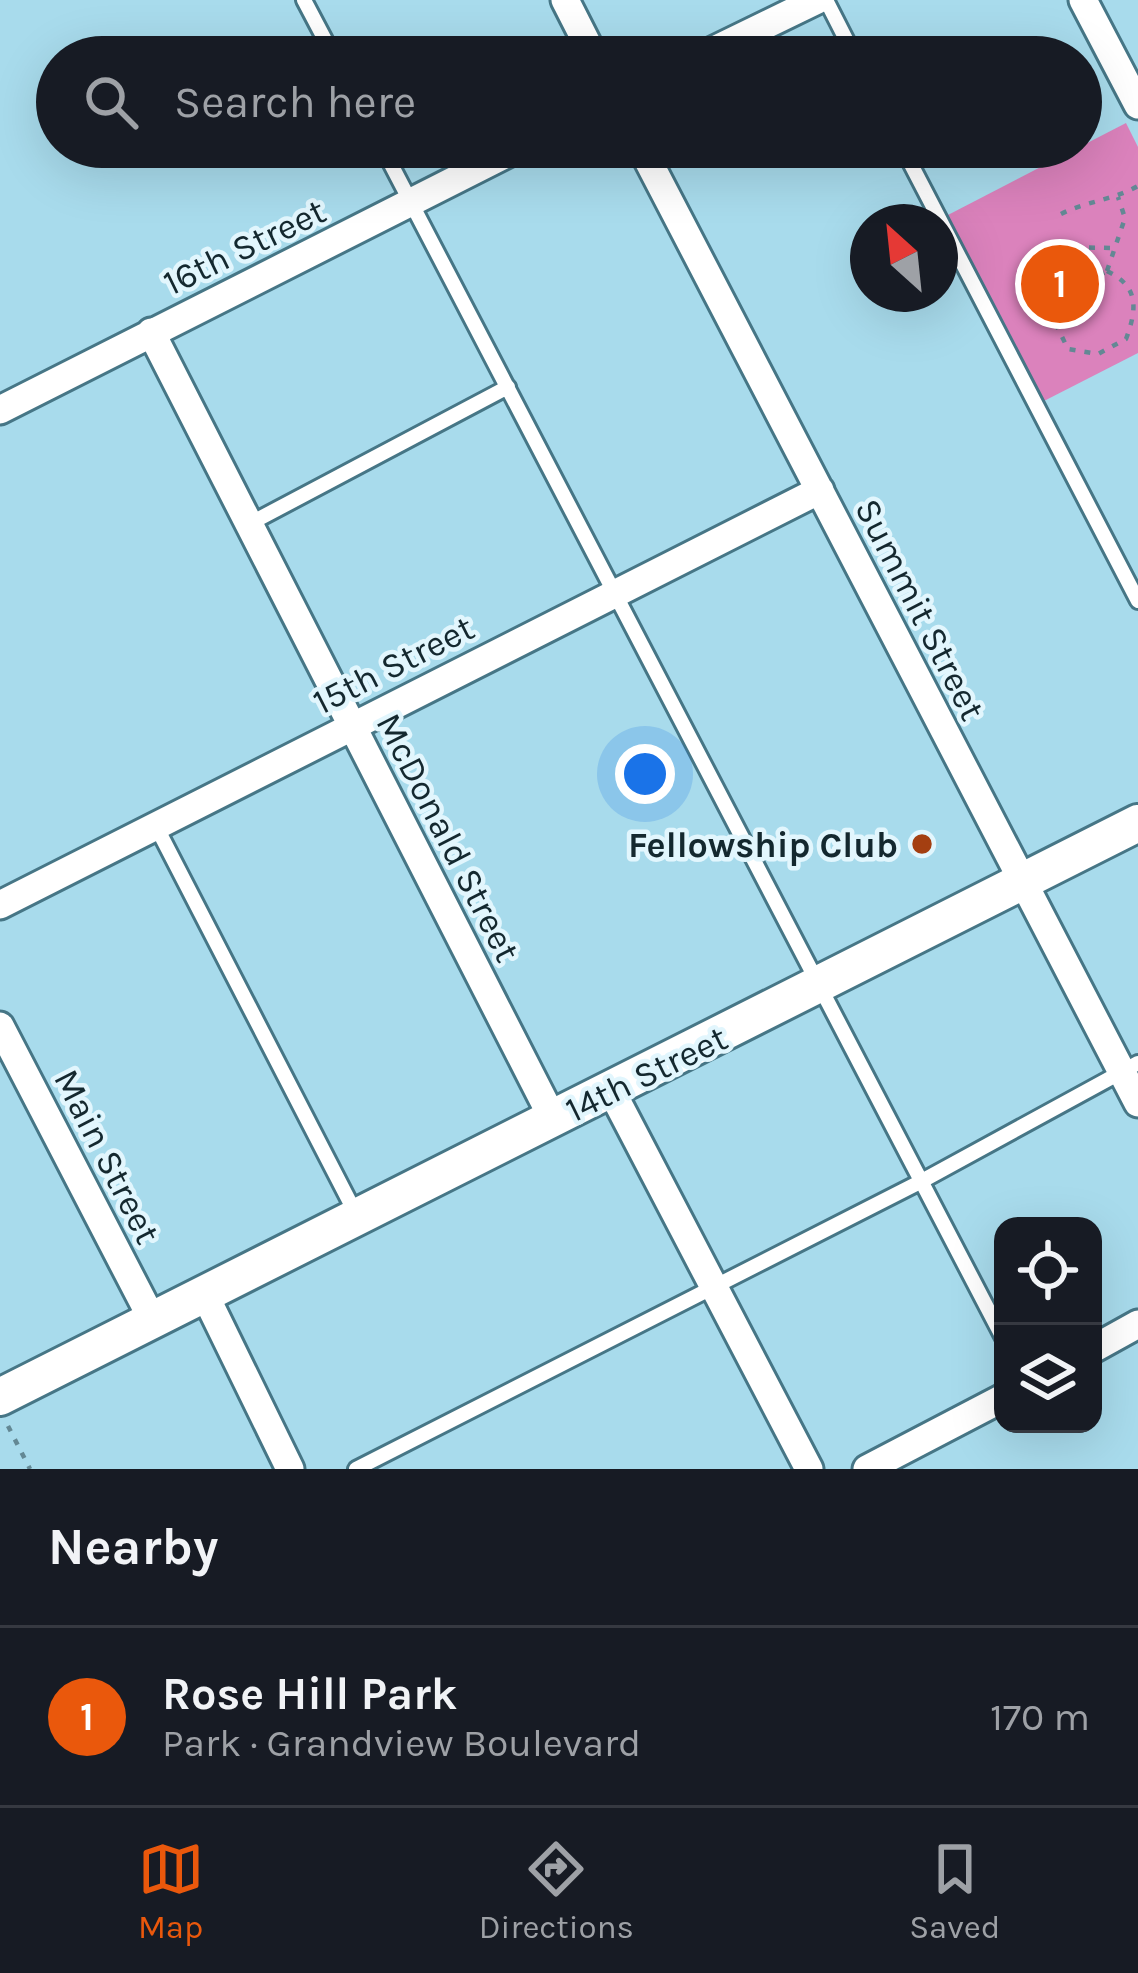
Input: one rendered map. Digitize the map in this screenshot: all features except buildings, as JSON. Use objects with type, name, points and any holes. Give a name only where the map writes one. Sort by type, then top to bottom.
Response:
[{"type":"main road","name":"14th Street","points":[[4,1411],[152,1319],[1138,823]]},
{"type":"street","points":[[565,0],[583,36]]},
{"type":"street","points":[[745,36],[821,0]]},
{"type":"street","points":[[1083,0],[1102,36]]},
{"type":"street","points":[[1102,37],[1138,106]]},
{"type":"street","name":"16th Street","points":[[0,410],[479,168]]},
{"type":"street","name":"Summit Street","points":[[652,168],[1022,883],[1130,1067],[1138,1102]]},
{"type":"street","name":"McDonald Street","points":[[151,332],[553,1119]]},
{"type":"street","name":"15th Street","points":[[0,905],[820,490]]},
{"type":"street","name":"Main Street","points":[[0,1026],[152,1319]]},
{"type":"street","points":[[611,1090],[809,1469]]},
{"type":"street","points":[[205,1293],[290,1469]]},
{"type":"street","points":[[1102,1344],[1138,1324]]},
{"type":"street","points":[[867,1469],[994,1403]]},
{"type":"lane","points":[[304,0],[323,36]]},
{"type":"lane","points":[[821,0],[842,36]]},
{"type":"lane","points":[[393,168],[996,1325]]},
{"type":"lane","points":[[913,168],[1138,601]]},
{"type":"lane","points":[[249,524],[508,387]]},
{"type":"lane","points":[[156,826],[357,1216]]},
{"type":"lane","points":[[356,1469],[920,1182],[1130,1067]]},
{"type":"path","points":[[1061,214],[1094,197],[1118,197],[1138,186]]},
{"type":"path","points":[[1107,271],[1130,283],[1134,291],[1135,317],[1126,339],[1098,354],[1068,349],[1045,302],[1107,271],[1125,218],[1118,197]]},
{"type":"path","points":[[1059,247],[1114,248]]},
{"type":"path","points":[[4,1411],[31,1469]]},
{"type":"shaded area","points":[[1126,123],[1138,147],[1138,353],[1042,402],[958,239],[958,210],[1039,168],[1102,168],[1102,135]]},
{"type":"place","name":"Rose Hill Park","points":[[1060,284]]},
{"type":"place","name":"Fellowship Club","points":[[922,844]]}]
